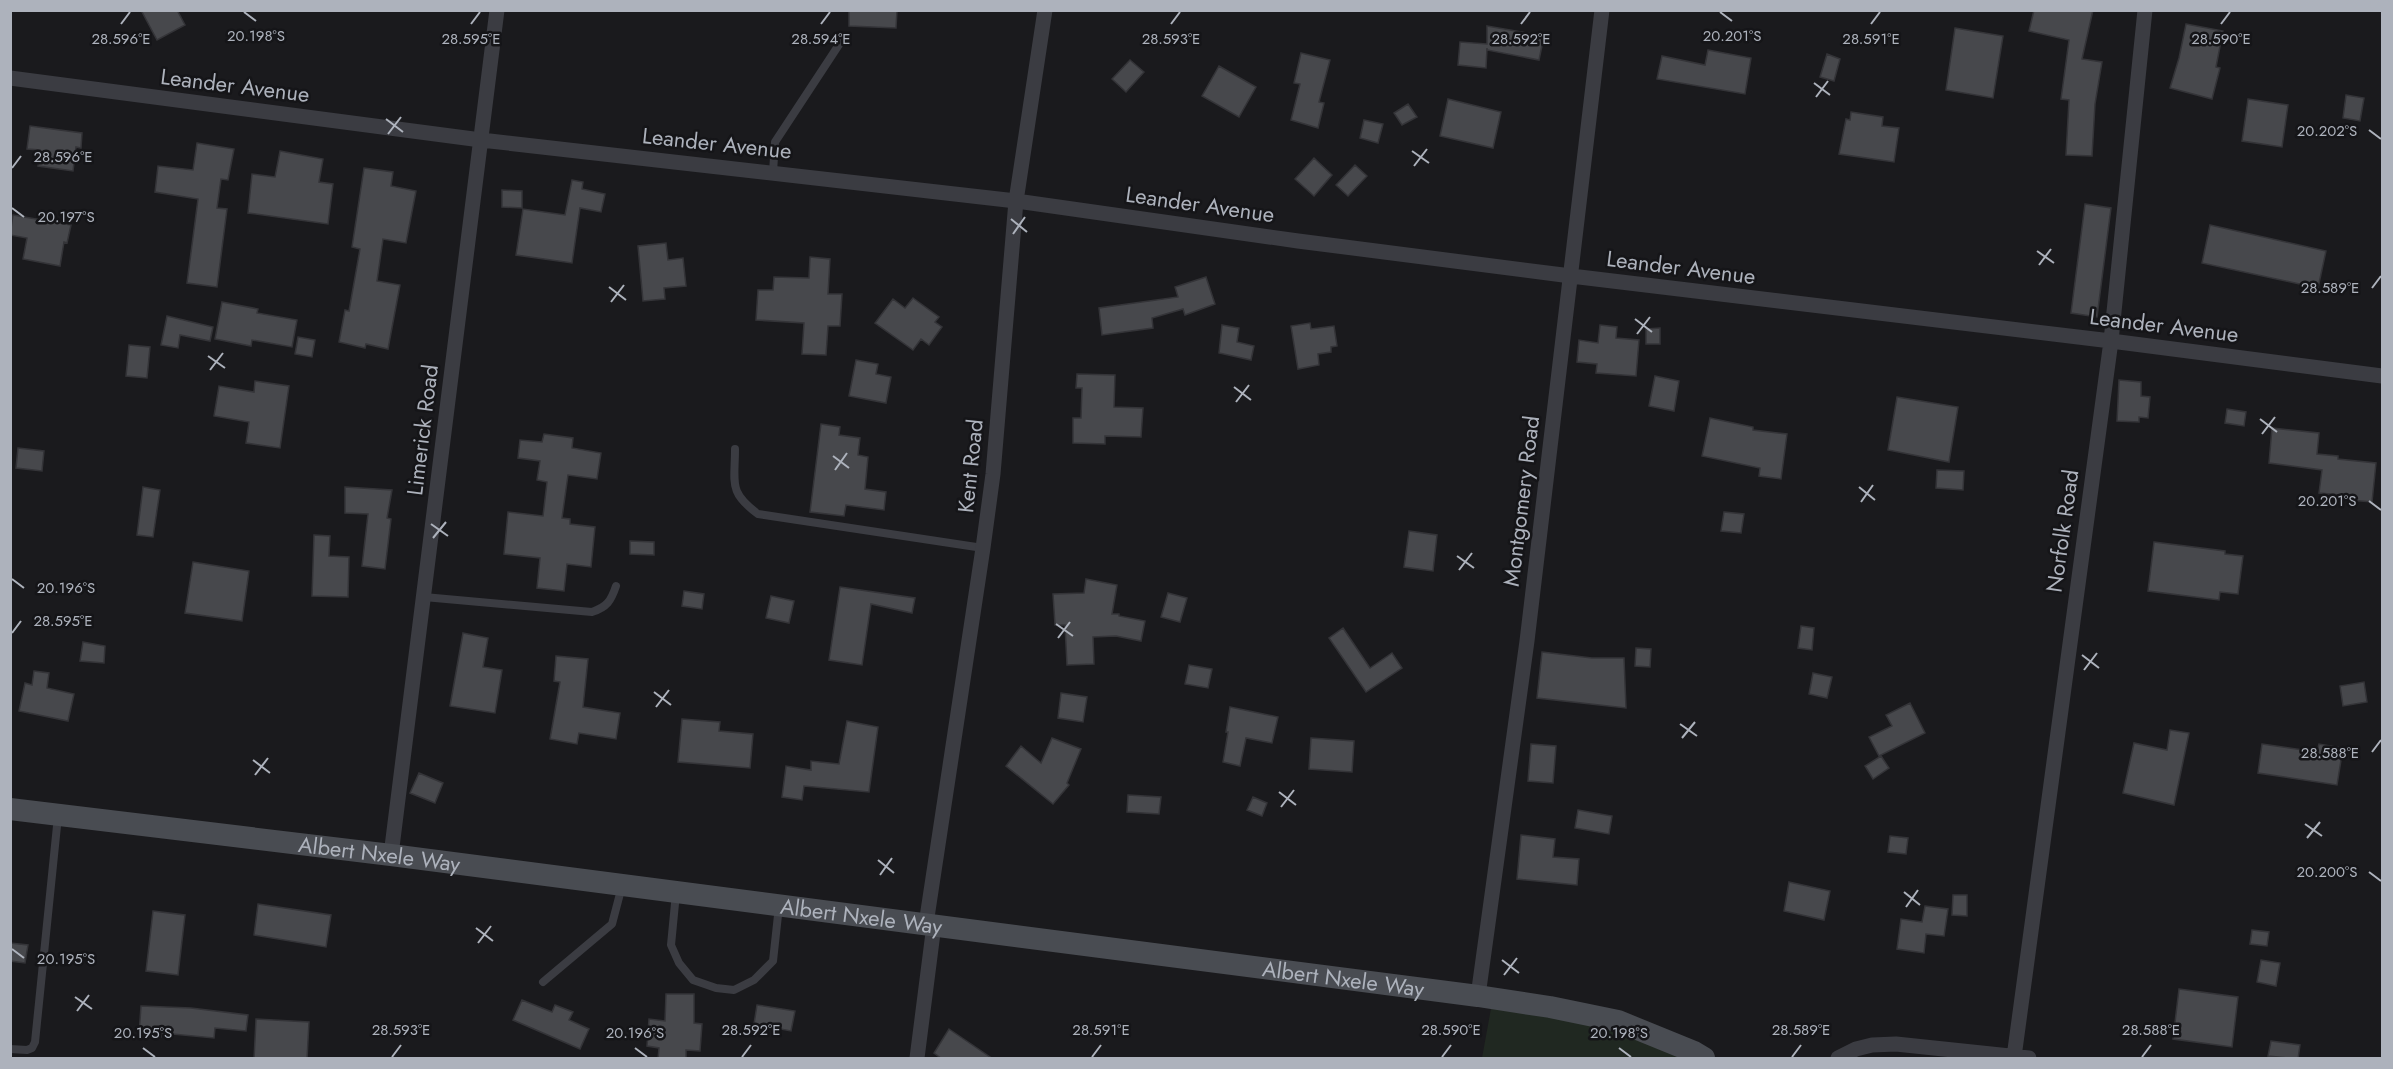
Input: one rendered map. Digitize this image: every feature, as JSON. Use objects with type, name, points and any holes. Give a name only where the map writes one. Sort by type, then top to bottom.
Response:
[{"type":"main road","name":"Albert Nxele Way","points":[[10,809],[391,855],[1478,996],[1550,1007],[1618,1021],[1694,1052],[1704,1059]]},
{"type":"street","name":"Limerick Road","points":[[391,855],[497,10]]},
{"type":"street","name":"Kent Road","points":[[917,1059],[930,924],[993,474],[1016,201],[1045,10]]},
{"type":"street","name":"Montgomery Road","points":[[1478,996],[1527,641],[1602,10]]},
{"type":"street","name":"Norfolk Road","points":[[2022,1058],[2111,341],[2145,10]]},
{"type":"street","name":"Leander Avenue","points":[[10,78],[480,140],[1016,201],[1298,241],[1571,276],[2382,376]]},
{"type":"street","points":[[1838,1059],[1856,1048],[1896,1044],[2022,1058]]},
{"type":"lane","points":[[773,172],[775,142],[844,37]]},
{"type":"lane","points":[[735,449],[735,492],[758,514],[983,548]]},
{"type":"lane","points":[[424,597],[592,612],[604,608],[611,600],[616,586]]},
{"type":"lane","points":[[10,1048],[27,1050],[32,1048],[36,1042],[58,814]]},
{"type":"lane","points":[[543,982],[612,924],[622,885]]},
{"type":"lane","points":[[676,892],[671,945],[680,963],[693,980],[716,988],[734,990],[754,980],[773,961],[779,905]]},
{"type":"shaded area","points":[[1492,1003],[1619,1027],[1692,1058],[1482,1058]]},
{"type":"building","points":[[141,10],[177,10],[185,25],[157,40]]},
{"type":"building","points":[[849,10],[897,10],[896,28],[849,26]]},
{"type":"building","points":[[2034,10],[2093,10],[2082,59],[2102,62],[2095,104],[2092,156],[2066,155],[2069,100],[2061,99],[2069,40],[2029,31]]},
{"type":"building","points":[[2186,24],[2223,31],[2216,67],[2220,68],[2212,99],[2170,88]]},
{"type":"building","points":[[1487,26],[1544,36],[1539,60],[1487,50],[1487,48],[1486,68],[1458,65],[1460,42],[1487,44]]},
{"type":"building","points":[[1955,28],[2003,36],[1993,98],[1946,90]]},
{"type":"building","points":[[1708,50],[1751,58],[1745,94],[1657,79],[1662,56],[1705,65]]},
{"type":"building","points":[[1301,53],[1330,60],[1319,102],[1324,103],[1318,128],[1291,120],[1300,84],[1294,83]]},
{"type":"building","points":[[1827,54],[1840,59],[1834,81],[1820,77]]},
{"type":"building","points":[[1130,60],[1144,72],[1126,92],[1112,79]]},
{"type":"building","points":[[1219,66],[1256,87],[1239,117],[1202,96]]},
{"type":"building","points":[[2346,95],[2364,98],[2360,121],[2343,118]]},
{"type":"building","points":[[1448,99],[1501,112],[1493,148],[1440,136]]},
{"type":"building","points":[[2248,99],[2288,105],[2282,147],[2242,141]]},
{"type":"building","points":[[1408,104],[1417,117],[1402,125],[1394,113]]},
{"type":"building","points":[[1851,112],[1883,117],[1882,126],[1899,128],[1894,162],[1839,154],[1846,119],[1850,120]]},
{"type":"building","points":[[1364,120],[1383,124],[1378,143],[1360,138]]},
{"type":"building","points":[[30,126],[82,133],[81,148],[76,147],[73,171],[38,166],[40,150],[27,149]]},
{"type":"building","points":[[197,143],[234,149],[228,180],[221,179],[217,208],[227,209],[217,287],[187,283],[198,199],[155,192],[158,166],[193,170]]},
{"type":"building","points":[[280,151],[323,159],[319,182],[333,184],[328,224],[248,213],[252,174],[275,177]]},
{"type":"building","points":[[1314,158],[1332,175],[1314,196],[1295,179]]},
{"type":"building","points":[[1355,165],[1367,176],[1348,196],[1336,185]]},
{"type":"building","points":[[364,168],[393,172],[391,186],[416,191],[406,243],[383,239],[377,281],[400,285],[388,349],[366,344],[365,348],[339,342],[345,310],[349,311],[360,249],[352,247]]},
{"type":"building","points":[[572,180],[583,182],[582,189],[605,194],[601,212],[580,208],[572,263],[516,255],[523,209],[565,215]]},
{"type":"building","points":[[502,190],[522,191],[522,208],[502,207]]},
{"type":"building","points":[[2085,204],[2111,208],[2097,317],[2071,313]]},
{"type":"building","points":[[13,215],[71,225],[67,243],[64,242],[60,266],[23,259],[27,238],[10,235]]},
{"type":"building","points":[[2210,225],[2326,251],[2318,288],[2202,263]]},
{"type":"building","points":[[666,243],[668,260],[683,258],[686,286],[664,288],[665,299],[643,301],[638,246]]},
{"type":"building","points":[[810,257],[830,259],[828,294],[842,294],[840,326],[828,326],[826,355],[802,354],[804,323],[756,320],[758,290],[773,290],[774,277],[809,278]]},
{"type":"building","points":[[1206,277],[1215,304],[1185,315],[1183,309],[1152,318],[1153,328],[1102,335],[1099,308],[1178,297],[1175,287]]},
{"type":"building","points":[[913,298],[939,317],[935,322],[942,327],[929,345],[921,339],[913,350],[875,323],[893,299],[905,308]]},
{"type":"building","points":[[222,302],[258,309],[257,313],[297,320],[292,347],[252,340],[251,346],[215,339]]},
{"type":"building","points":[[167,316],[213,327],[210,341],[180,335],[178,348],[161,345]]},
{"type":"building","points":[[1310,323],[1311,329],[1334,326],[1337,346],[1331,347],[1331,352],[1318,354],[1319,365],[1298,369],[1291,326]]},
{"type":"building","points":[[1222,325],[1239,328],[1237,342],[1254,346],[1251,360],[1219,353]]},
{"type":"building","points":[[1600,325],[1617,327],[1616,338],[1639,340],[1636,376],[1596,373],[1597,364],[1577,362],[1579,340],[1598,343]]},
{"type":"building","points":[[1660,328],[1660,344],[1646,344],[1646,329]]},
{"type":"building","points":[[298,337],[315,340],[312,357],[295,354]]},
{"type":"building","points":[[129,345],[150,347],[147,378],[126,376]]},
{"type":"building","points":[[856,360],[878,364],[876,374],[891,377],[886,403],[849,396]]},
{"type":"building","points":[[1077,374],[1115,375],[1114,407],[1143,408],[1141,437],[1105,436],[1105,444],[1073,443],[1073,418],[1081,418],[1082,388],[1076,388]]},
{"type":"building","points":[[1655,376],[1679,381],[1674,411],[1649,406]]},
{"type":"building","points":[[2119,380],[2141,382],[2141,396],[2150,397],[2148,418],[2139,417],[2139,422],[2117,421]]},
{"type":"building","points":[[255,381],[289,386],[280,448],[246,443],[249,422],[214,416],[219,386],[254,392]]},
{"type":"building","points":[[1897,397],[1958,407],[1949,462],[1888,450]]},
{"type":"building","points":[[2227,409],[2246,412],[2244,426],[2225,423]]},
{"type":"building","points":[[1710,418],[1753,427],[1753,430],[1787,434],[1781,479],[1759,476],[1760,468],[1702,456]]},
{"type":"building","points":[[821,424],[840,427],[839,435],[860,438],[858,455],[868,457],[865,489],[886,492],[884,510],[846,505],[844,516],[810,512]]},
{"type":"building","points":[[2272,428],[2319,433],[2317,454],[2376,463],[2372,502],[2350,500],[2351,496],[2319,493],[2322,470],[2269,463]]},
{"type":"building","points":[[544,434],[573,438],[572,448],[601,453],[597,479],[568,475],[562,518],[570,519],[570,524],[595,527],[591,567],[567,564],[564,591],[537,588],[540,558],[504,554],[508,512],[543,516],[547,482],[537,480],[540,461],[518,458],[520,440],[542,442]]},
{"type":"building","points":[[18,448],[44,451],[42,471],[16,468]]},
{"type":"building","points":[[1937,470],[1964,471],[1963,490],[1936,488]]},
{"type":"building","points":[[143,487],[160,490],[153,537],[137,535]]},
{"type":"building","points":[[345,487],[392,490],[387,518],[391,519],[385,569],[362,566],[368,514],[345,513]]},
{"type":"building","points":[[1724,512],[1744,514],[1741,533],[1721,531]]},
{"type":"building","points":[[1409,531],[1437,535],[1433,571],[1404,567]]},
{"type":"building","points":[[314,535],[330,536],[329,556],[349,557],[348,597],[312,596]]},
{"type":"building","points":[[630,541],[654,542],[654,555],[630,554]]},
{"type":"building","points":[[2154,542],[2225,551],[2225,554],[2243,556],[2238,594],[2220,592],[2219,600],[2148,591]]},
{"type":"building","points":[[193,562],[249,571],[242,621],[185,613]]},
{"type":"building","points":[[1086,579],[1117,585],[1112,614],[1145,621],[1141,641],[1116,636],[1093,637],[1094,664],[1067,665],[1065,625],[1055,625],[1053,594],[1084,593]]},
{"type":"building","points":[[840,587],[915,598],[912,613],[871,604],[862,665],[829,660]]},
{"type":"building","points":[[684,591],[704,594],[702,609],[682,606]]},
{"type":"building","points":[[1168,593],[1187,598],[1180,622],[1161,617]]},
{"type":"building","points":[[771,596],[794,601],[789,623],[766,618]]},
{"type":"building","points":[[1801,626],[1814,628],[1812,650],[1798,648]]},
{"type":"building","points":[[1343,628],[1370,668],[1392,653],[1402,668],[1366,692],[1329,638]]},
{"type":"building","points":[[463,633],[488,638],[483,667],[502,670],[495,713],[450,706]]},
{"type":"building","points":[[83,642],[105,646],[104,663],[80,661]]},
{"type":"building","points":[[1636,648],[1651,649],[1650,667],[1635,666]]},
{"type":"building","points":[[1542,652],[1592,658],[1624,658],[1626,708],[1537,698]]},
{"type":"building","points":[[556,656],[588,659],[583,707],[620,713],[616,739],[579,733],[577,744],[550,739],[560,682],[554,681]]},
{"type":"building","points":[[1189,665],[1212,669],[1208,688],[1185,684]]},
{"type":"building","points":[[34,671],[49,673],[47,688],[74,694],[68,721],[19,711],[25,683],[32,685]]},
{"type":"building","points":[[1813,673],[1832,677],[1827,698],[1809,694]]},
{"type":"building","points":[[2364,682],[2367,702],[2343,706],[2340,686]]},
{"type":"building","points":[[1061,693],[1087,697],[1083,722],[1058,718]]},
{"type":"building","points":[[1910,703],[1925,733],[1879,756],[1869,737],[1892,726],[1886,715]]},
{"type":"building","points":[[1230,707],[1278,717],[1272,743],[1246,738],[1240,766],[1223,762]]},
{"type":"building","points":[[682,719],[720,722],[719,731],[753,734],[750,768],[678,762]]},
{"type":"building","points":[[847,721],[878,727],[869,792],[804,786],[802,800],[782,797],[786,766],[811,770],[811,761],[839,764]]},
{"type":"building","points":[[2170,730],[2189,733],[2174,805],[2123,793],[2134,743],[2167,750]]},
{"type":"building","points":[[1052,738],[1081,749],[1067,783],[1069,785],[1053,804],[1006,766],[1021,746],[1041,763]]},
{"type":"building","points":[[1311,738],[1354,741],[1352,772],[1309,769]]},
{"type":"building","points":[[1531,744],[1556,746],[1553,783],[1528,781]]},
{"type":"building","points":[[2262,744],[2317,752],[2319,744],[2343,748],[2337,785],[2258,773]]},
{"type":"building","points":[[1881,756],[1889,768],[1873,779],[1865,766]]},
{"type":"building","points":[[419,773],[443,783],[435,803],[410,793]]},
{"type":"building","points":[[1128,795],[1161,797],[1159,814],[1127,812]]},
{"type":"building","points":[[1253,797],[1267,803],[1262,816],[1247,810]]},
{"type":"building","points":[[1578,810],[1612,816],[1609,834],[1575,828]]},
{"type":"building","points":[[1521,835],[1555,839],[1553,857],[1579,859],[1577,885],[1517,879]]},
{"type":"building","points":[[1890,836],[1908,838],[1906,854],[1888,852]]},
{"type":"building","points":[[1789,882],[1830,891],[1824,920],[1784,911]]},
{"type":"building","points":[[1953,895],[1967,895],[1967,916],[1952,915]]},
{"type":"building","points":[[258,904],[331,915],[326,947],[254,935]]},
{"type":"building","points":[[1925,906],[1948,909],[1944,936],[1926,934],[1924,953],[1897,949],[1901,919],[1922,922]]},
{"type":"building","points":[[153,911],[185,915],[178,975],[146,971]]},
{"type":"building","points":[[2252,930],[2269,932],[2267,946],[2250,944]]},
{"type":"building","points":[[10,943],[28,945],[25,963],[10,961]]},
{"type":"building","points":[[2261,960],[2280,963],[2276,986],[2257,982]]},
{"type":"building","points":[[2179,989],[2238,997],[2232,1047],[2173,1039]]},
{"type":"building","points":[[666,994],[694,994],[694,1023],[702,1024],[700,1051],[686,1050],[686,1059],[658,1059],[659,1048],[647,1046],[649,1019],[665,1021]]},
{"type":"building","points":[[522,1000],[552,1012],[555,1005],[573,1012],[569,1020],[589,1029],[580,1049],[513,1020]]},
{"type":"building","points":[[757,1005],[795,1011],[791,1031],[754,1024]]},
{"type":"building","points":[[141,1006],[191,1008],[248,1015],[246,1031],[215,1028],[214,1038],[162,1033],[161,1037],[139,1035]]},
{"type":"building","points":[[256,1019],[309,1022],[307,1059],[254,1059]]},
{"type":"building","points":[[949,1029],[993,1059],[942,1059],[934,1053]]},
{"type":"building","points":[[2271,1041],[2300,1045],[2298,1059],[2268,1056]]}]
